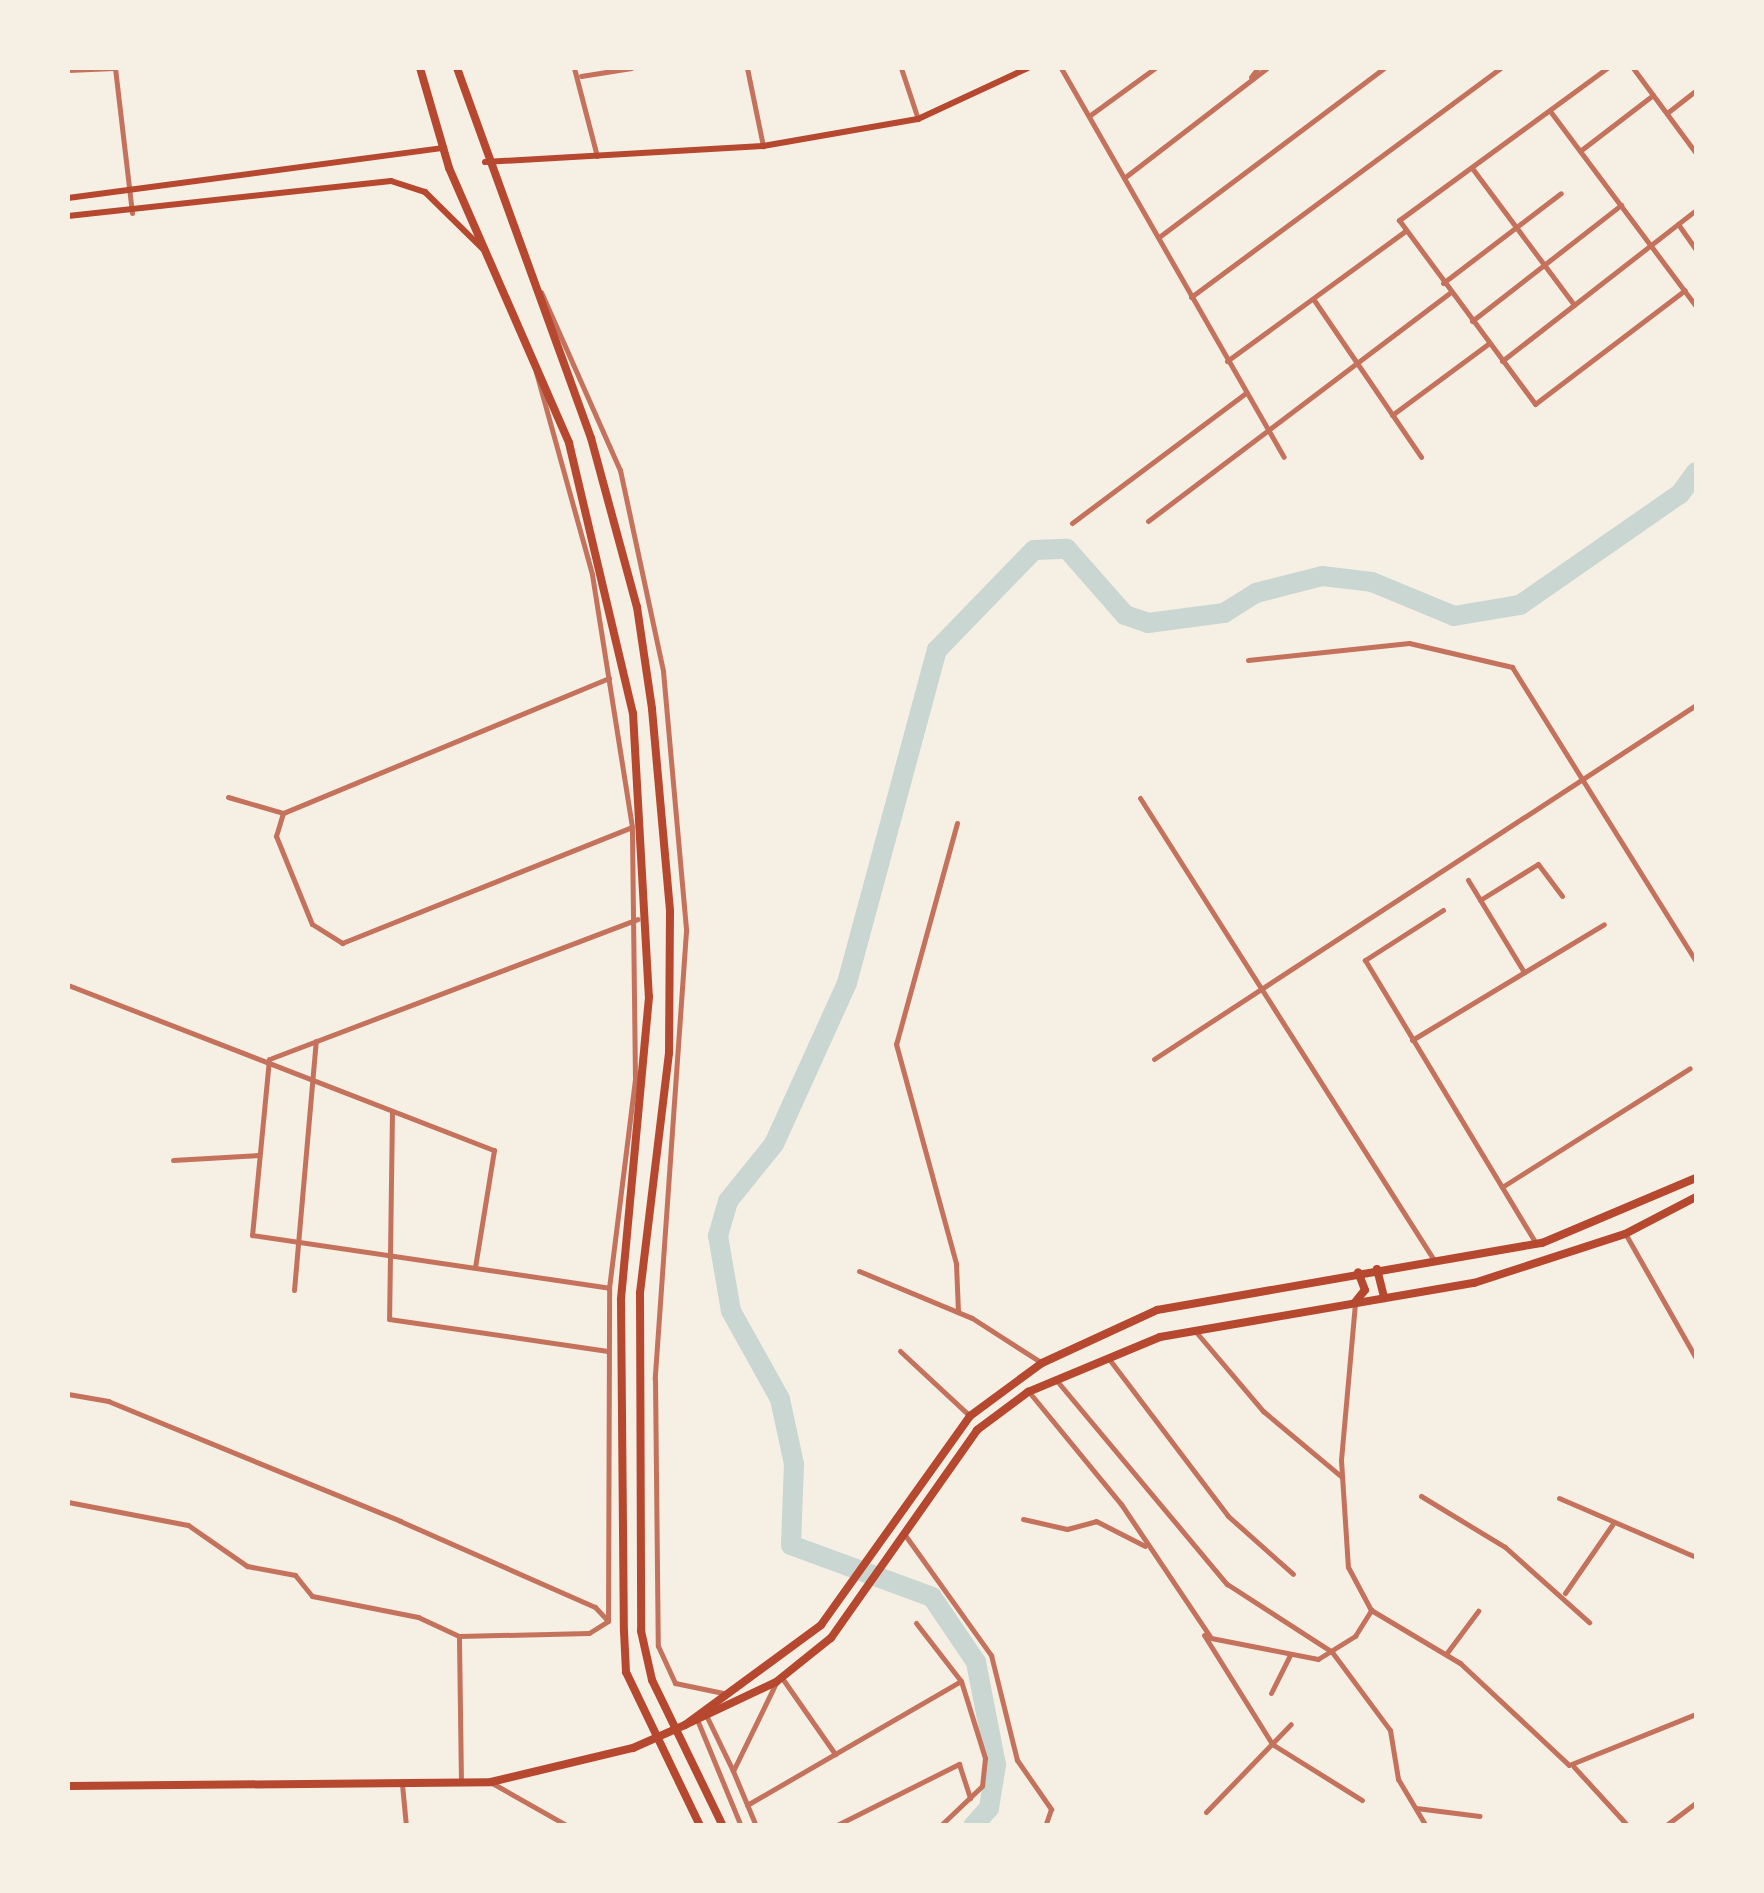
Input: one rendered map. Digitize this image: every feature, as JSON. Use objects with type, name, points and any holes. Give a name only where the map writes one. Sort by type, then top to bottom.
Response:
[{"type":"main road","points":[[420,68],[442,148],[569,443],[626,674],[648,865],[647,1062],[621,1300],[626,1672],[700,1826]]},
{"type":"main road","points":[[457,68],[484,162],[529,267],[591,438],[636,607],[670,911],[668,1053],[640,1293],[641,1631],[652,1680],[724,1826]]},
{"type":"main road","points":[[484,162],[763,146],[918,119],[1028,68]]},
{"type":"main road","points":[[68,198],[442,148]]},
{"type":"main road","points":[[68,216],[132,213],[391,180],[425,192],[487,254]]},
{"type":"main road","points":[[701,1717],[821,1624],[893,1530],[970,1416],[1042,1363],[1157,1310],[1377,1268],[1536,1244],[1619,1218],[1696,1178]]},
{"type":"main road","points":[[68,1786],[491,1782],[633,1748],[779,1679],[831,1638],[976,1430],[1028,1392],[1109,1358],[1195,1330],[1474,1283],[1625,1234],[1696,1197]]},
{"type":"main road","points":[[1377,1268],[1384,1298]]},
{"type":"main road","points":[[1356,1301],[1366,1290],[1358,1272]]},
{"type":"street","points":[[68,70],[115,68],[132,213]]},
{"type":"street","points":[[574,68],[580,76],[597,157]]},
{"type":"street","points":[[580,76],[631,68]]},
{"type":"street","points":[[748,68],[763,146]]},
{"type":"street","points":[[901,68],[918,119]]},
{"type":"street","points":[[1062,68],[1284,456]]},
{"type":"street","points":[[1089,116],[1155,68]]},
{"type":"street","points":[[1242,86],[1258,68]]},
{"type":"street","points":[[1124,178],[1268,68]]},
{"type":"street","points":[[1158,238],[1384,68]]},
{"type":"street","points":[[1191,297],[1500,68]]},
{"type":"street","points":[[1607,68],[1399,220],[1536,404],[1685,290]]},
{"type":"street","points":[[1634,68],[1696,152]]},
{"type":"street","points":[[1667,113],[1696,90]]},
{"type":"street","points":[[1580,151],[1654,95]]},
{"type":"street","points":[[1550,111],[1696,306]]},
{"type":"street","points":[[1472,168],[1574,305]]},
{"type":"street","points":[[1443,283],[1561,193]]},
{"type":"street","points":[[1472,321],[1621,206]]},
{"type":"street","points":[[1502,361],[1696,210]]},
{"type":"street","points":[[1678,224],[1696,250]]},
{"type":"street","points":[[1227,361],[1404,231]]},
{"type":"street","points":[[529,267],[620,470],[662,672],[686,931],[654,1379],[658,1646],[675,1683],[731,1694]]},
{"type":"street","points":[[1148,521],[1450,293]]},
{"type":"street","points":[[1314,300],[1422,457]]},
{"type":"street","points":[[1392,415],[1488,344]]},
{"type":"street","points":[[536,363],[592,574],[632,826],[637,918],[635,1079],[609,1288],[608,1621]]},
{"type":"street","points":[[1072,523],[1246,393]]},
{"type":"street","points":[[1248,660],[1410,643],[1500,660],[1584,780],[1696,961]]},
{"type":"street","points":[[228,798],[283,812],[609,678]]},
{"type":"street","points":[[1154,1059],[1696,705]]},
{"type":"street","points":[[1140,798],[1434,1260]]},
{"type":"street","points":[[283,812],[276,836],[312,924],[334,942],[632,826]]},
{"type":"street","points":[[956,823],[896,1044],[956,1264],[958,1312]]},
{"type":"street","points":[[1480,900],[1538,864],[1562,896]]},
{"type":"street","points":[[1468,880],[1524,972]]},
{"type":"street","points":[[1444,910],[1365,960],[1536,1244]]},
{"type":"street","points":[[269,1059],[637,918]]},
{"type":"street","points":[[1412,1040],[1604,924]]},
{"type":"street","points":[[68,986],[269,1059],[494,1150],[474,1267]]},
{"type":"street","points":[[294,1290],[316,1078],[316,1042]]},
{"type":"street","points":[[269,1059],[252,1235],[609,1288]]},
{"type":"street","points":[[1502,1187],[1690,1068]]},
{"type":"street","points":[[392,1111],[386,1310],[394,1321],[608,1351]]},
{"type":"street","points":[[173,1160],[259,1155]]},
{"type":"street","points":[[1625,1234],[1696,1358]]},
{"type":"street","points":[[859,1270],[958,1312],[1042,1363]]},
{"type":"street","points":[[1356,1301],[1344,1358],[1342,1477],[1348,1567],[1372,1610],[1446,1654],[1574,1766],[1628,1826]]},
{"type":"street","points":[[1195,1330],[1263,1411],[1342,1477]]},
{"type":"street","points":[[900,1351],[970,1416]]},
{"type":"street","points":[[1109,1358],[1228,1516],[1293,1574]]},
{"type":"street","points":[[1057,1381],[1228,1584],[1332,1652],[1390,1730],[1413,1808],[1426,1826]]},
{"type":"street","points":[[1028,1392],[1148,1548],[1272,1744],[1362,1800]]},
{"type":"street","points":[[68,1394],[108,1401],[400,1522],[595,1606],[608,1621]]},
{"type":"street","points":[[1422,1496],[1565,1593],[1590,1622]]},
{"type":"street","points":[[1559,1498],[1696,1557]]},
{"type":"street","points":[[68,1502],[188,1525],[247,1566],[295,1575],[312,1596],[418,1617],[459,1636],[589,1633],[608,1621]]},
{"type":"street","points":[[1023,1519],[1067,1530],[1096,1520],[1148,1548]]},
{"type":"street","points":[[1565,1593],[1614,1522]]},
{"type":"street","points":[[904,1538],[991,1655],[1016,1760],[1053,1818],[1061,1821]]},
{"type":"street","points":[[1203,1632],[1290,1655],[1332,1652],[1372,1610]]},
{"type":"street","points":[[1446,1654],[1478,1610]]},
{"type":"street","points":[[916,1623],[961,1681],[986,1758],[970,1798],[940,1826]]},
{"type":"street","points":[[459,1636],[461,1783]]},
{"type":"street","points":[[1272,1693],[1290,1655]]},
{"type":"street","points":[[733,1772],[779,1679],[834,1754]]},
{"type":"street","points":[[746,1806],[961,1681]]},
{"type":"street","points":[[1574,1766],[1696,1714]]},
{"type":"street","points":[[701,1717],[733,1772],[756,1826]]},
{"type":"street","points":[[701,1717],[741,1826]]},
{"type":"street","points":[[1206,1812],[1291,1724]]},
{"type":"street","points":[[834,1826],[959,1764],[970,1798]]},
{"type":"street","points":[[491,1782],[568,1826]]},
{"type":"street","points":[[402,1784],[406,1826]]},
{"type":"street","points":[[1665,1826],[1696,1804]]},
{"type":"street","points":[[1413,1808],[1479,1816]]},
{"type":"street","points":[[1045,1826],[1053,1818]]},
{"type":"waterway","points":[[973,1826],[989,1808],[996,1765],[976,1662],[932,1597],[791,1545],[794,1464],[780,1399],[731,1311],[718,1236],[728,1201],[774,1144],[847,983],[937,650],[1034,550],[1067,549],[1125,615],[1148,623],[1224,613],[1256,593],[1322,576],[1372,582],[1454,616],[1520,605],[1680,494],[1696,472]]}]
